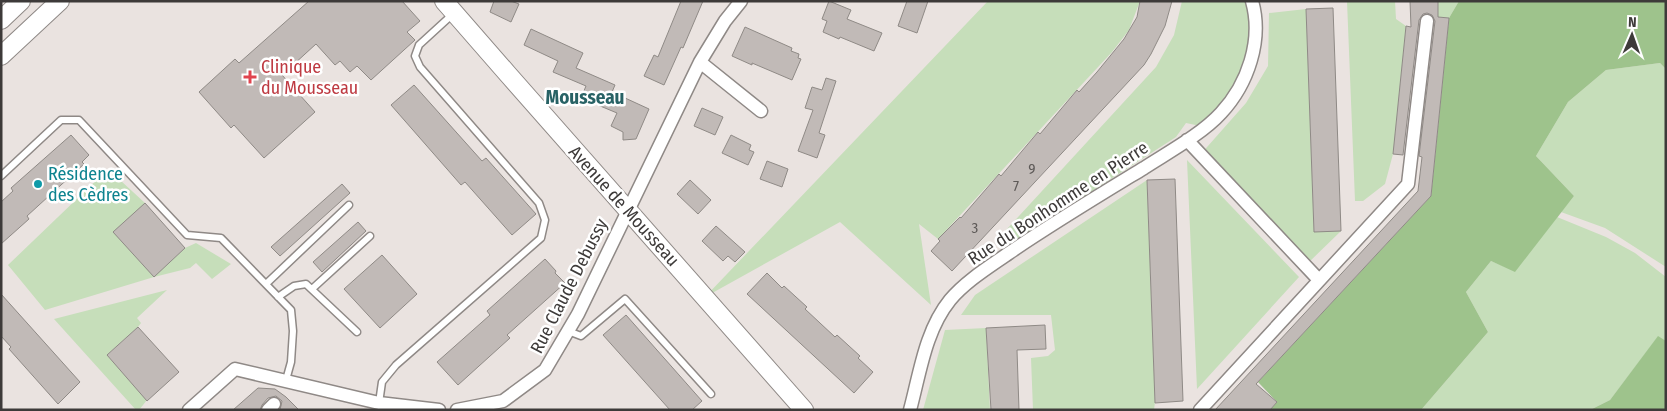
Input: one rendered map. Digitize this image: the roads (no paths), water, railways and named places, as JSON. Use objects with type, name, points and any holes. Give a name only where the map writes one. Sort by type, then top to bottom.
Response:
[{"type":"street","points":[[1,20],[22,1]]},
{"type":"street","points":[[1,56],[60,1]]},
{"type":"street","name":"Rue Claude Debussy","points":[[457,410],[504,401],[545,370],[578,314],[700,62],[725,21],[740,1]]},
{"type":"street","name":"Rue du Bonhomme en Pierre","points":[[910,410],[932,329],[950,300],[974,278],[1038,234],[1187,140],[1221,113],[1242,84],[1254,53],[1256,16],[1252,1]]},
{"type":"street","name":"Avenue de Mousseau","points":[[449,7],[804,410]]},
{"type":"street","points":[[1200,410],[1408,184],[1427,21]]},
{"type":"street","points":[[700,62],[761,111]]},
{"type":"street","points":[[1187,140],[1320,280]]},
{"type":"street","points":[[189,410],[235,369],[379,402],[439,410]]},
{"type":"lane","points":[[379,402],[382,382],[396,365],[541,238],[545,220],[539,203],[420,67],[415,56],[419,45],[449,7]]},
{"type":"lane","points":[[1,176],[61,120],[79,120],[187,235],[221,238],[291,310],[294,331],[291,362],[286,380]]},
{"type":"lane","points":[[266,284],[349,205]]},
{"type":"lane","points":[[312,289],[370,236]]},
{"type":"lane","points":[[278,297],[294,286],[306,284],[357,332]]},
{"type":"lane","points":[[568,331],[582,336],[625,299],[711,394]]},
{"type":"place","name":"Clinique du Mousseau","points":[[250,77]]},
{"type":"place","name":"Résidence des Cèdres","points":[[38,184]]},
{"type":"district","name":"Mousseau","points":[[585,97]]}]
